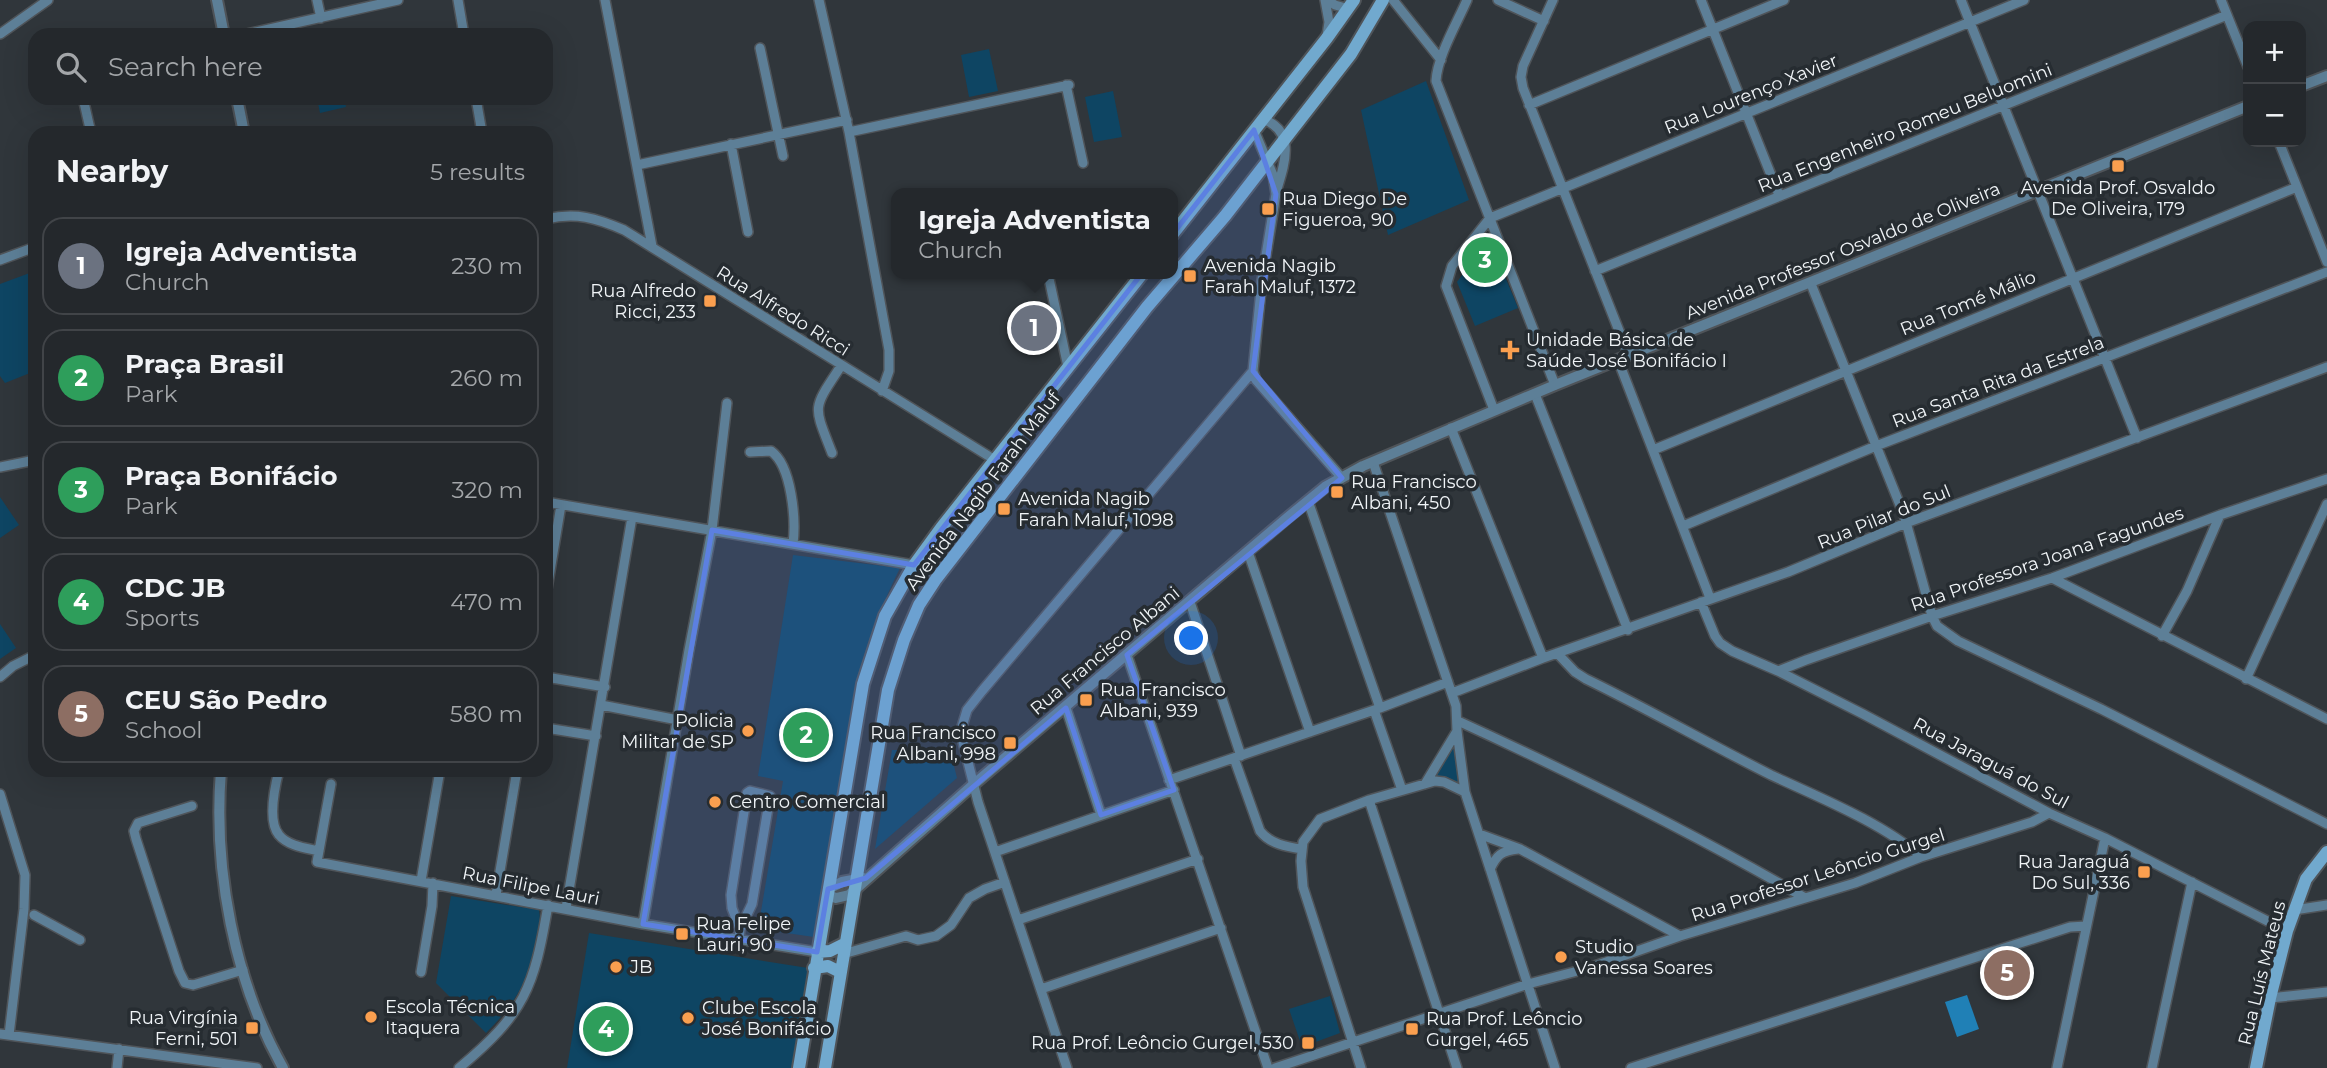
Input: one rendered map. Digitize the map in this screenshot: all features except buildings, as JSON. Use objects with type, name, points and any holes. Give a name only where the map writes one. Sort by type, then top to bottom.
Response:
[{"type":"main road","name":"Avenida Nagib Farah Maluf","points":[[1178,268],[1225,216],[1351,54],[1383,0]]},
{"type":"main road","points":[[1178,227],[1351,4]]},
{"type":"main road","name":"Avenida Nagib Farah Maluf","points":[[799,1068],[863,684],[885,616],[914,565],[1138,279]]},
{"type":"main road","name":"Avenida Nagib Farah Maluf","points":[[825,1068],[844,949],[858,883],[888,690],[895,664],[915,615],[931,587],[1004,490],[1169,279]]},
{"type":"main road","points":[[995,460],[1010,472],[1004,490]]},
{"type":"main road","name":"Rua Luís Mateus","points":[[2256,1068],[2287,931],[2306,879],[2327,852]]},
{"type":"main road","points":[[817,952],[844,949]]},
{"type":"main road","points":[[814,968],[828,966],[840,972]]},
{"type":"street","points":[[217,0],[223,28]]},
{"type":"street","points":[[317,0],[321,18]]},
{"type":"street","points":[[275,28],[398,0]]},
{"type":"street","points":[[458,0],[463,28]]},
{"type":"street","points":[[605,0],[652,246]]},
{"type":"street","points":[[819,0],[847,120],[889,350],[889,371],[881,391]]},
{"type":"street","points":[[1326,0],[1337,6],[1351,4]]},
{"type":"street","points":[[1326,0],[1329,22],[1327,38]]},
{"type":"street","points":[[1393,0],[1441,60]]},
{"type":"street","points":[[1468,0],[1437,72],[1439,90],[1555,386]]},
{"type":"street","points":[[1498,0],[1544,21]]},
{"type":"street","points":[[1553,0],[1529,52],[1521,77],[1629,356]]},
{"type":"street","points":[[1701,0],[1779,195]]},
{"type":"street","points":[[1530,105],[1784,0]]},
{"type":"street","points":[[1961,0],[2137,438]]},
{"type":"street","name":"Rua Lourenço Xavier","points":[[1490,218],[2024,0]]},
{"type":"street","points":[[2221,0],[2243,55]]},
{"type":"street","points":[[0,34],[41,2]]},
{"type":"street","name":"Rua Engenheiro Romeu Beluomini","points":[[1595,271],[2227,15]]},
{"type":"street","points":[[760,48],[783,156]]},
{"type":"street","points":[[2306,84],[2327,76]]},
{"type":"street","points":[[849,132],[1067,85],[1083,163]]},
{"type":"street","points":[[85,105],[89,126]]},
{"type":"street","points":[[238,105],[243,126]]},
{"type":"street","points":[[477,105],[481,126]]},
{"type":"street","name":"Avenida Professor Osvaldo de Oliveira","points":[[1373,462],[1618,360],[2243,108]]},
{"type":"street","points":[[637,165],[847,120]]},
{"type":"street","points":[[1276,194],[1275,181],[1258,125],[1278,126],[1286,151],[1262,280],[1253,371],[1256,380],[1342,478]]},
{"type":"street","points":[[731,144],[748,232]]},
{"type":"street","points":[[2280,147],[2327,262]]},
{"type":"street","name":"Rua Tomé Málio","points":[[1653,450],[2297,187]]},
{"type":"street","name":"Rua Alfredo Ricci","points":[[553,217],[564,215],[591,217],[624,230],[995,460]]},
{"type":"street","points":[[1490,218],[1452,266],[1446,286],[1494,411]]},
{"type":"street","points":[[0,260],[28,250]]},
{"type":"street","name":"Rua Santa Rita da Estrela","points":[[1683,526],[1876,446],[2327,272]]},
{"type":"street","points":[[1049,279],[1068,367]]},
{"type":"street","points":[[1811,284],[1906,523],[1932,617],[1937,626],[1958,641],[2101,709],[2327,824]]},
{"type":"street","name":"Rua Jaraguá do Sul","points":[[1618,360],[1683,526],[1720,643],[1742,657],[1778,671],[1961,764],[2049,813],[2105,838],[2287,931]]},
{"type":"street","points":[[832,453],[818,416],[818,406],[819,399],[841,366]]},
{"type":"street","name":"Rua Pilar do Sul","points":[[1452,693],[1788,572],[1906,523],[2327,367]]},
{"type":"street","points":[[1067,1068],[1004,882],[974,785],[961,730],[967,710],[982,691],[1253,371]]},
{"type":"street","points":[[1535,394],[1628,630]]},
{"type":"street","points":[[643,924],[712,530],[727,403]]},
{"type":"street","points":[[1451,428],[1543,658]]},
{"type":"street","points":[[750,452],[771,451],[779,461],[793,501],[793,544]]},
{"type":"street","points":[[0,467],[28,461]]},
{"type":"street","points":[[1373,462],[1452,693],[1465,789],[1555,1068]]},
{"type":"street","name":"Rua Francisco Albani","points":[[858,883],[1325,487],[1373,462]]},
{"type":"street","name":"Rua Professora Joana Fagundes","points":[[1778,671],[2052,578],[2220,515],[2327,479]]},
{"type":"street","points":[[1308,501],[1402,790]]},
{"type":"street","points":[[553,503],[914,565]]},
{"type":"street","points":[[2246,679],[2327,504]]},
{"type":"street","points":[[553,553],[561,505]]},
{"type":"street","points":[[2162,636],[2187,591],[2220,515]]},
{"type":"street","points":[[566,908],[632,517]]},
{"type":"street","points":[[1248,552],[1310,732]]},
{"type":"street","points":[[2052,578],[2327,719]]},
{"type":"street","points":[[1189,602],[1259,831],[1273,842],[1302,849]]},
{"type":"street","points":[[1557,653],[1575,672],[1586,679],[1896,838],[1921,857]]},
{"type":"street","points":[[1127,656],[1268,1068]]},
{"type":"street","points":[[0,677],[28,658]]},
{"type":"street","points":[[553,678],[604,687]]},
{"type":"street","points":[[1169,779],[1377,709],[1448,682]]},
{"type":"street","points":[[601,705],[678,720]]},
{"type":"street","points":[[1066,708],[1101,815]]},
{"type":"street","points":[[1426,783],[1458,726]]},
{"type":"street","points":[[1458,726],[1551,763],[1732,856],[1805,898]]},
{"type":"street","points":[[553,729],[596,736]]},
{"type":"street","points":[[221,777],[220,847],[227,905],[243,970],[258,1014],[281,1066]]},
{"type":"street","points":[[277,777],[274,791],[275,828],[289,843],[319,851],[331,784]]},
{"type":"street","points":[[421,881],[439,777]]},
{"type":"street","points":[[496,895],[516,777]]},
{"type":"street","points":[[1361,1068],[1303,887],[1302,849],[1307,836],[1320,819],[1369,800],[1426,783],[1444,782],[1465,789]]},
{"type":"street","points":[[995,852],[1174,790]]},
{"type":"street","points":[[739,939],[740,929],[752,904],[769,799],[767,794],[750,791],[747,793],[731,895],[732,908],[740,929]]},
{"type":"street","points":[[0,794],[3,816],[25,875],[30,912],[4,1034],[119,1049],[198,1064],[257,1068]]},
{"type":"street","points":[[1369,800],[1457,1068]]},
{"type":"street","points":[[192,806],[138,823],[134,831],[136,839],[185,983],[193,985],[243,970]]},
{"type":"street","name":"Rua Professor Leôncio Gurgel","points":[[1275,1068],[1528,984],[1856,883],[1921,857],[2020,826],[2049,813]]},
{"type":"street","points":[[1479,834],[1520,849],[1680,936]]},
{"type":"street","points":[[2057,1068],[2105,838]]},
{"type":"street","points":[[1490,870],[1497,856],[1503,851],[1520,849]]},
{"type":"street","name":"Rua Filipe Lauri","points":[[319,851],[317,862],[643,924],[817,952]]},
{"type":"street","points":[[1018,920],[1198,859]]},
{"type":"street","points":[[844,949],[906,936],[918,940],[936,936],[951,925],[969,898],[1004,882]]},
{"type":"street","points":[[2152,1068],[2192,882]]},
{"type":"street","points":[[421,972],[433,883]]},
{"type":"street","points":[[827,892],[843,898],[858,883]]},
{"type":"street","points":[[459,1068],[491,1041],[518,1009],[534,975],[548,905]]},
{"type":"street","points":[[2294,910],[2327,905]]},
{"type":"street","points":[[30,912],[80,940]]},
{"type":"street","points":[[1631,1068],[2070,927],[2086,926]]},
{"type":"street","points":[[1041,989],[1221,928]]},
{"type":"street","points":[[2270,998],[2327,992]]},
{"type":"street","points":[[117,1068],[119,1049]]},
{"type":"highlighted area","points":[[1254,130],[1276,194],[1253,371],[1342,478],[1127,655],[1174,790],[1101,815],[1066,708],[866,878],[828,889],[817,952],[643,924],[712,530],[914,565]]},
{"type":"shaded area","points":[[989,49],[998,91],[969,97],[961,55]]},
{"type":"shaded area","points":[[1426,81],[1469,200],[1388,235],[1361,110]]},
{"type":"shaded area","points":[[1113,91],[1122,137],[1094,142],[1085,97]]},
{"type":"shaded area","points":[[318,105],[346,105],[346,107],[320,113]]},
{"type":"shaded area","points":[[1489,238],[1518,308],[1475,326],[1457,282]]},
{"type":"shaded area","points":[[28,274],[28,374],[5,383],[0,376],[0,284]]},
{"type":"shaded area","points":[[0,497],[19,525],[0,538]]},
{"type":"shaded area","points":[[793,555],[900,568],[873,629],[854,693],[814,937],[758,929],[783,781],[758,776]]},
{"type":"shaded area","points":[[0,624],[16,648],[0,659]]},
{"type":"shaded area","points":[[1454,745],[1464,789],[1429,780]]},
{"type":"shaded area","points":[[892,750],[950,750],[957,778],[875,849]]},
{"type":"shaded area","points":[[451,896],[539,910],[537,943],[524,981],[512,1003],[486,1033],[436,983]]},
{"type":"shaded area","name":"Clube Escola José Bonifácio","points":[[589,933],[808,968],[792,1068],[567,1068]]},
{"type":"shaded area","points":[[1967,995],[1979,1029],[1957,1037],[1945,1002]]},
{"type":"shaded area","points":[[1330,996],[1340,1033],[1302,1047],[1289,1009]]},
{"type":"place","name":"Avenida Prof. Osvaldo De Oliveira, 179","points":[[2118,166]]},
{"type":"place","name":"Rua Diego De Figueroa, 90","points":[[1268,209]]},
{"type":"place","name":"Praça Bonifácio","points":[[1485,260]]},
{"type":"place","name":"Avenida Nagib Farah Maluf, 1372","points":[[1190,276]]},
{"type":"place","name":"Rua Alfredo Ricci, 233","points":[[710,301]]},
{"type":"place","name":"Igreja Adventista","points":[[1034,328]]},
{"type":"place","name":"Unidade Básica de Saúde José Bonifácio I","points":[[1510,350]]},
{"type":"place","name":"Rua Francisco Albani, 450","points":[[1337,492]]},
{"type":"place","name":"Avenida Nagib Farah Maluf, 1098","points":[[1004,509]]},
{"type":"place","name":"Rua Francisco Albani, 939","points":[[1086,700]]},
{"type":"place","name":"Policia Militar de SP","points":[[748,731]]},
{"type":"place","name":"Praça Brasil","points":[[806,735]]},
{"type":"place","name":"Rua Francisco Albani, 998","points":[[1010,743]]},
{"type":"place","name":"Centro Comercial","points":[[715,802]]},
{"type":"place","name":"Rua Jaraguá Do Sul, 336","points":[[2144,872]]},
{"type":"place","name":"Rua Felipe Lauri, 90","points":[[682,934]]},
{"type":"place","name":"Studio Vanessa Soares","points":[[1561,957]]},
{"type":"place","name":"JB","points":[[616,967]]},
{"type":"place","name":"CEU São Pedro","points":[[2007,973]]},
{"type":"place","name":"Escola Técnica Itaquera","points":[[371,1017]]},
{"type":"place","name":"Clube Escola José Bonifácio","points":[[688,1018]]},
{"type":"place","name":"Rua Virgínia Ferni, 501","points":[[252,1028]]},
{"type":"place","name":"CDC JB","points":[[606,1029]]},
{"type":"place","name":"Rua Prof. Leôncio Gurgel, 465","points":[[1412,1029]]},
{"type":"place","name":"Rua Prof. Leôncio Gurgel, 530","points":[[1308,1043]]}]
